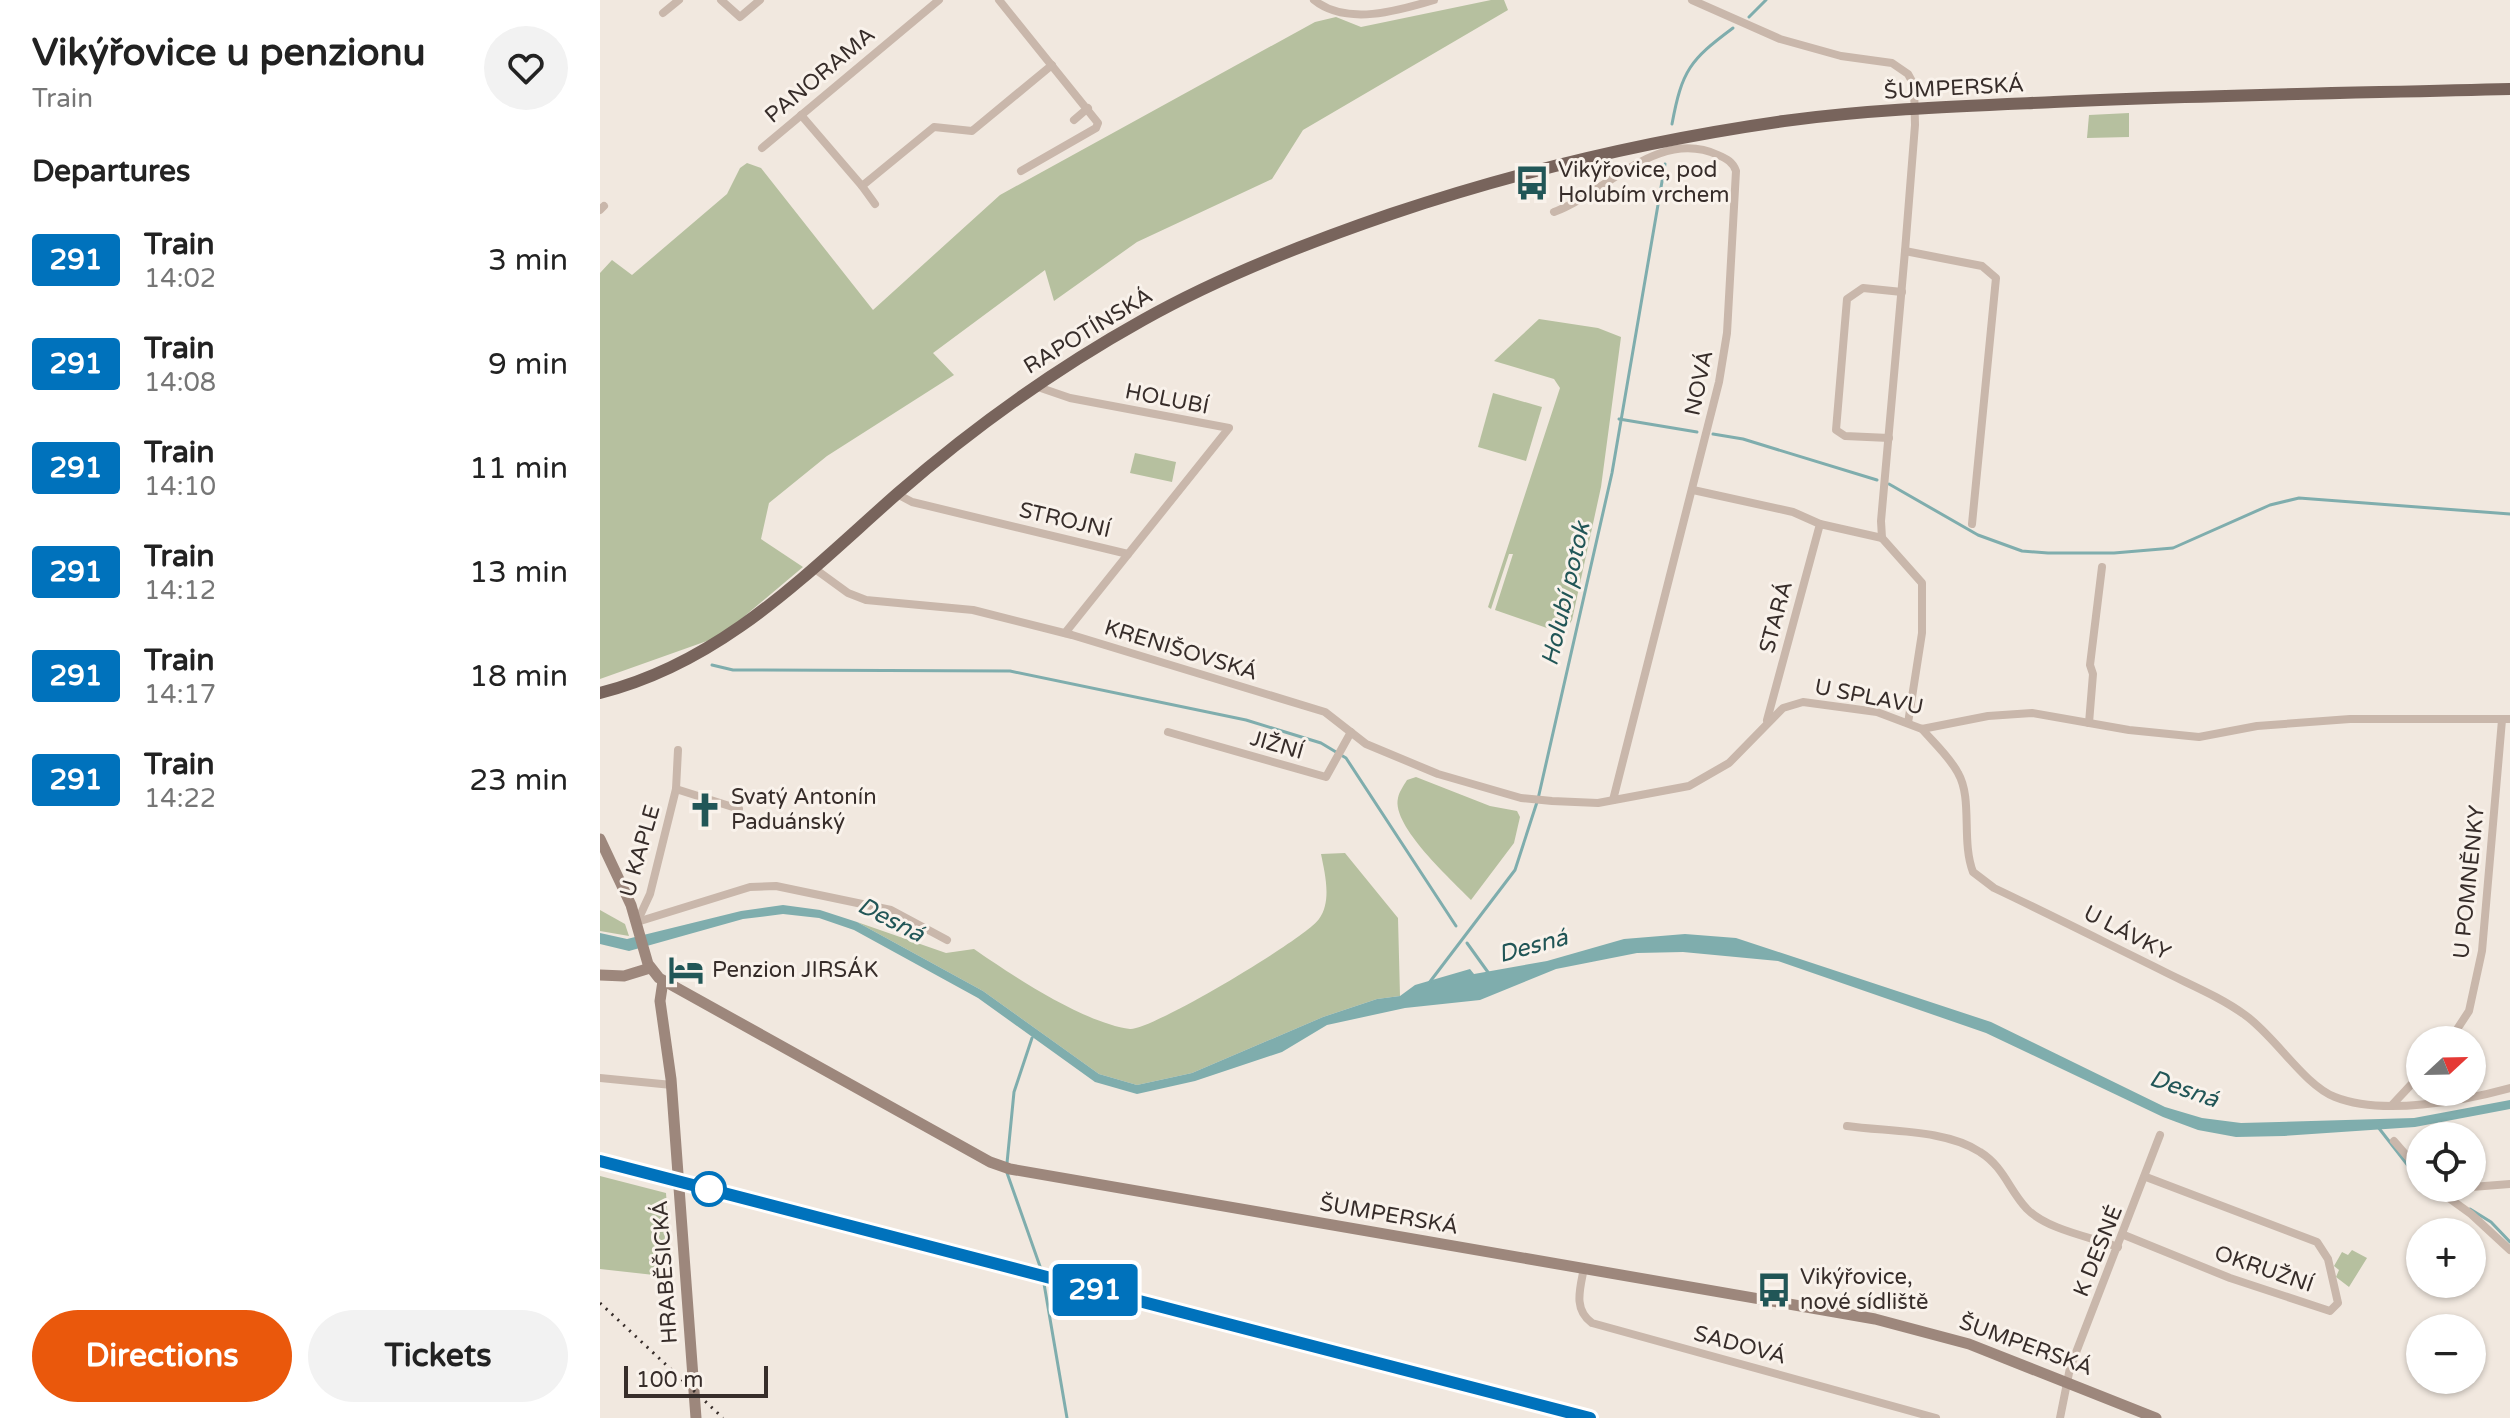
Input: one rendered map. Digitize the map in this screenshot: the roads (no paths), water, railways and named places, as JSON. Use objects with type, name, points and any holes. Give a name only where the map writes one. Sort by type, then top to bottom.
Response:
[{"type":"main road","name":"ŠUMPERSKÁ","points":[[1670,140],[1786,121],[1915,108],[2510,89]]},
{"type":"main road","name":"RAPOTÍNSKÁ","points":[[600,693],[650,678],[714,646],[815,569],[897,494],[1035,386],[1165,308],[1291,251],[1480,185],[1670,140]]},
{"type":"street","points":[[663,13],[679,0]]},
{"type":"street","points":[[721,0],[740,17],[760,0]]},
{"type":"street","name":"PANORAMA","points":[[762,148],[939,0]]},
{"type":"street","points":[[999,0],[1098,123],[1096,128],[1021,171]]},
{"type":"street","points":[[1314,0],[1323,7],[1373,15],[1434,0]]},
{"type":"street","points":[[1692,0],[1819,51],[1892,63],[1911,80],[1915,108],[1882,538]]},
{"type":"street","points":[[862,186],[934,127],[972,131],[1052,65]]},
{"type":"street","points":[[1074,120],[1088,108]]},
{"type":"street","points":[[801,115],[875,204]]},
{"type":"street","name":"NOVÁ","points":[[1554,212],[1571,206],[1648,157],[1696,146],[1734,164],[1737,179],[1727,333],[1693,490],[1613,800]]},
{"type":"street","points":[[1905,251],[1982,266],[1996,278],[1972,524]]},
{"type":"street","points":[[1889,438],[1845,436],[1836,430],[1847,299],[1863,288],[1902,292]]},
{"type":"street","name":"HOLUBÍ","points":[[1035,386],[1070,398],[1229,428],[1128,554]]},
{"type":"street","points":[[1693,490],[1793,512],[1820,524],[1882,538],[1922,583],[1922,633],[1908,723]]},
{"type":"street","name":"STROJNÍ","points":[[897,494],[912,502],[1128,554],[1065,633]]},
{"type":"street","name":"STARÁ","points":[[1767,720],[1820,524]]},
{"type":"street","points":[[2089,723],[2093,674],[2090,665],[2102,567]]},
{"type":"street","name":"KRENIŠOVSKÁ","points":[[815,569],[848,593],[866,600],[973,610],[1065,633],[1325,712],[1366,744],[1438,774],[1527,799]]},
{"type":"street","name":"U SPLAVU","points":[[1527,799],[1613,800],[1689,786],[1729,763],[1767,720],[1783,708],[1803,702],[1877,712],[1922,729],[1988,716],[2032,713],[2199,737],[2257,726],[2350,719],[2506,719]]},
{"type":"street","name":"U POMNĚNKY","points":[[2459,1026],[2469,1011],[2482,951],[2506,719]]},
{"type":"street","name":"U LÁVKY","points":[[1922,729],[1946,754],[1962,783],[1965,837],[1973,872],[1994,888],[2224,1001],[2261,1028],[2319,1087],[2334,1097],[2393,1104]]},
{"type":"street","name":"JIŽNÍ","points":[[1168,732],[1326,777],[1351,732]]},
{"type":"street","name":"U KAPLE","points":[[638,927],[650,894],[676,789],[678,750]]},
{"type":"street","name":"U KAPLE","points":[[676,789],[739,809]]},
{"type":"street","points":[[600,839],[638,927],[650,968],[624,976],[600,975]]},
{"type":"street","points":[[638,927],[750,887],[776,886],[891,910],[947,940]]},
{"type":"street","name":"ŠUMPERSKÁ","points":[[650,968],[663,981],[1006,1168],[1875,1319],[1969,1344],[2067,1380],[2156,1418]]},
{"type":"street","name":"HRABĚŠICKÁ","points":[[663,981],[660,1001],[672,1085],[696,1418]]},
{"type":"street","points":[[600,1078],[672,1085]]},
{"type":"street","points":[[2393,1104],[2464,1100],[2510,1088]]},
{"type":"street","points":[[2393,1104],[2406,1090]]},
{"type":"street","points":[[1847,1126],[1944,1139],[1978,1150],[2001,1168],[2027,1209],[2041,1219],[2118,1247]]},
{"type":"street","name":"K DESNÉ","points":[[2067,1380],[2160,1135]]},
{"type":"street","points":[[2394,1141],[2406,1155]]},
{"type":"street","name":"OKRUŽNÍ","points":[[2124,1235],[2230,1278],[2330,1311],[2338,1303],[2328,1259],[2317,1242],[2146,1177]]},
{"type":"street","points":[[2486,1186],[2510,1184]]},
{"type":"street","points":[[2454,1202],[2510,1250]]},
{"type":"street","name":"SADOVÁ","points":[[1584,1268],[1578,1302],[1592,1323],[1936,1418]]},
{"type":"street","points":[[2060,1418],[2067,1380]]},
{"type":"water","points":[[783,905],[820,910],[857,922],[983,991],[1099,1074],[1137,1085],[1192,1073],[1323,1017],[1377,999],[1400,996],[1415,985],[1470,969],[1474,974],[1547,961],[1624,939],[1685,934],[1736,938],[1991,1022],[2165,1107],[2202,1118],[2241,1123],[2414,1118],[2510,1100],[2510,1109],[2441,1122],[2406,1122],[2406,1128],[2284,1136],[2236,1137],[2198,1130],[2163,1117],[1986,1033],[1778,961],[1683,952],[1637,953],[1556,969],[1480,1000],[1405,1008],[1327,1025],[1282,1052],[1195,1081],[1137,1094],[1095,1082],[978,998],[854,930],[819,918],[783,914],[743,919],[629,951],[600,944],[600,933],[627,939],[741,911]]},
{"type":"waterway","name":"Holubí potok","points":[[1749,17],[1766,0]]},
{"type":"waterway","name":"Holubí potok","points":[[1672,124],[1684,78],[1690,68],[1697,58],[1733,28]]},
{"type":"waterway","name":"Holubí potok","points":[[1429,983],[1515,870],[1538,799],[1612,473],[1665,164]]},
{"type":"waterway","points":[[1619,419],[1697,432]]},
{"type":"waterway","points":[[1713,434],[1743,439],[1877,480]]},
{"type":"waterway","points":[[1889,484],[1978,535],[2022,551],[2048,553],[2114,553],[2173,548],[2270,505],[2299,498],[2510,514]]},
{"type":"waterway","points":[[712,665],[733,670],[1010,671],[1246,720],[1321,743],[1346,758],[1456,926]]},
{"type":"waterway","points":[[1467,943],[1490,975]]},
{"type":"waterway","points":[[1007,1163],[1014,1092],[1032,1038]]},
{"type":"waterway","points":[[2378,1127],[2406,1163]]},
{"type":"waterway","points":[[1006,1170],[1042,1272],[1067,1418]]},
{"type":"waterway","points":[[2470,1209],[2491,1222],[2510,1242]]},
{"type":"railway","points":[[600,1161],[1591,1418]]},
{"type":"railway","points":[[600,1303],[723,1418]]},
{"type":"train","name":"291","points":[[600,1161],[1590,1418]]},
{"type":"place","name":"Vikýřovice, pod Holubím vrchem","points":[[1532,183]]},
{"type":"place","name":"Svatý Antonín Paduánský","points":[[705,810]]},
{"type":"place","name":"Penzion JIRSÁK","points":[[686,970]]},
{"type":"place","name":"Vikýřovice, nové sídliště","points":[[1774,1290]]},
{"type":"water label","name":"Desná","points":[[891,920]]},
{"type":"water label","name":"Desná","points":[[1533,946]]},
{"type":"water label","name":"Desná","points":[[2184,1089]]}]
